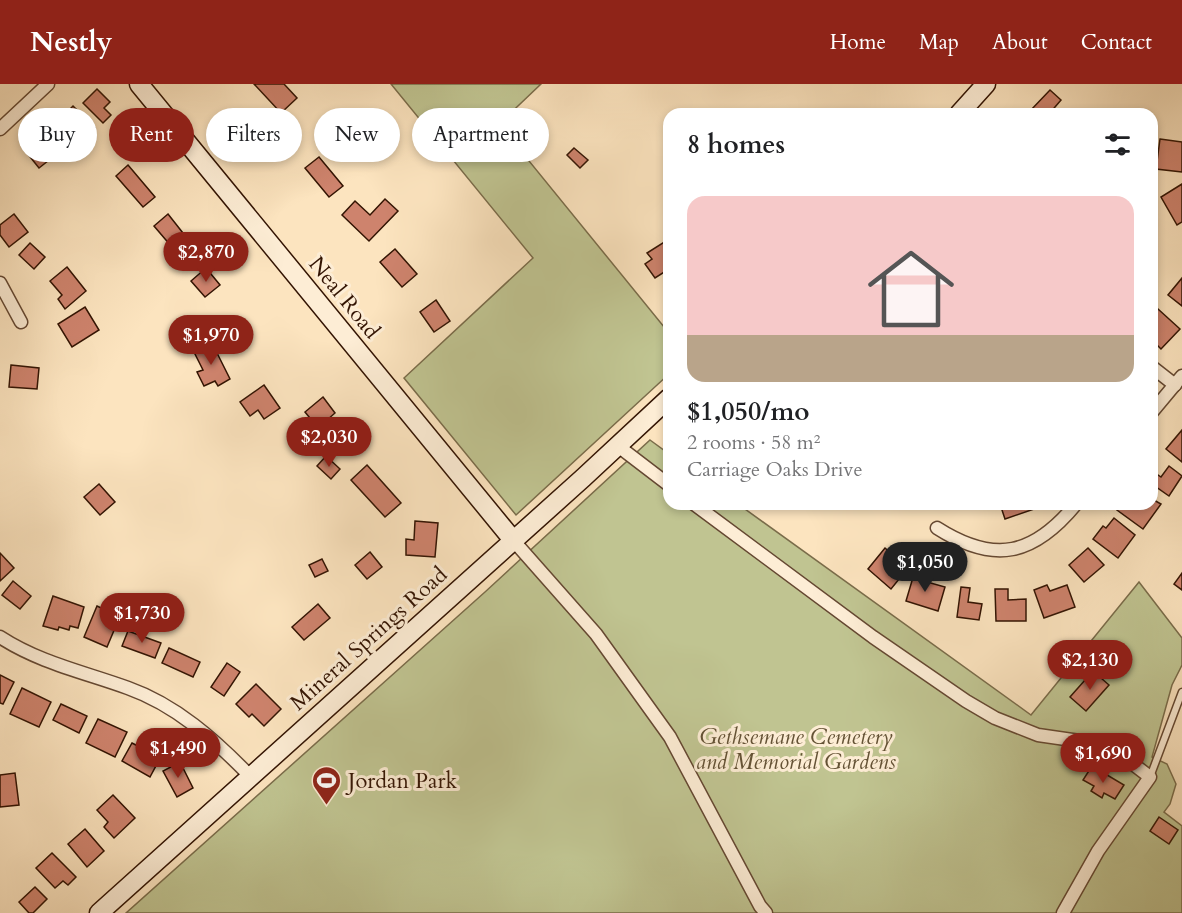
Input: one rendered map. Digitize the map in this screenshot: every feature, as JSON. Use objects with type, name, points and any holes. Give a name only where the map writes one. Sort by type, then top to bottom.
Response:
[{"type":"street","points":[[0,129],[48,84]]},
{"type":"street","name":"Neal Road","points":[[140,84],[513,540]]},
{"type":"street","points":[[964,108],[986,84]]},
{"type":"street","points":[[0,283],[21,322]]},
{"type":"street","points":[[1158,370],[1178,380],[1158,405]]},
{"type":"street","name":"Mineral Springs Road","points":[[99,913],[663,404]]},
{"type":"street","points":[[618,446],[663,480]]},
{"type":"street","points":[[702,510],[873,637],[976,707],[1014,727],[1038,735],[1100,744],[1116,751],[1150,777],[1098,851],[1063,913]]},
{"type":"street","points":[[937,528],[954,539],[972,546],[994,550],[1016,549],[1046,536],[1070,510]]},
{"type":"street","points":[[513,540],[596,634],[670,737],[760,906],[766,913]]},
{"type":"street","points":[[0,637],[41,660],[129,688],[152,698],[210,737],[250,776]]},
{"type":"lane","points":[[1150,777],[1182,692]]},
{"type":"green space","points":[[391,84],[541,84],[516,108],[412,110]]},
{"type":"green space","points":[[455,162],[530,162],[663,326],[663,380],[516,515],[404,378],[533,258]]},
{"type":"green space","name":"Gethsemane Cemetery and Memorial Gardens","points":[[650,440],[663,450],[663,510],[746,510],[1031,715],[1139,582],[1182,638],[1182,665],[1172,685],[1152,757],[1167,764],[1176,784],[1170,804],[1164,812],[1182,826],[1182,913],[126,913],[485,592]]},
{"type":"building","points":[[254,84],[284,84],[297,98],[286,108],[276,108]]},
{"type":"building","points":[[97,89],[110,102],[104,108],[109,113],[109,117],[103,123],[97,117],[97,108],[88,108],[83,103]]},
{"type":"building","points":[[1050,90],[1061,100],[1054,108],[1033,108]]},
{"type":"building","points":[[1160,139],[1182,142],[1182,172],[1158,169]]},
{"type":"building","points":[[574,148],[588,160],[580,168],[567,155]]},
{"type":"building","points":[[314,161],[323,162],[343,186],[329,197],[305,168]]},
{"type":"building","points":[[34,162],[47,162],[39,168]]},
{"type":"building","points":[[128,165],[155,197],[143,207],[116,176]]},
{"type":"building","points":[[1182,184],[1182,222],[1177,225],[1161,197]]},
{"type":"building","points":[[385,199],[398,211],[369,241],[342,215],[355,201],[370,215]]},
{"type":"building","points":[[14,214],[28,232],[9,247],[0,235],[0,225]]},
{"type":"building","points":[[168,214],[190,242],[177,253],[154,226]]},
{"type":"building","points":[[30,243],[45,257],[34,269],[19,255]]},
{"type":"building","points":[[663,243],[663,273],[655,278],[645,264],[652,259],[647,253]]},
{"type":"building","points":[[395,249],[417,274],[402,287],[380,262]]},
{"type":"building","points":[[67,267],[86,291],[65,309],[58,299],[62,295],[50,281]]},
{"type":"building","points":[[206,268],[220,285],[205,297],[191,281]]},
{"type":"building","points":[[1182,278],[1182,306],[1168,295]]},
{"type":"building","points":[[436,300],[450,321],[434,332],[420,312]]},
{"type":"building","points":[[85,307],[99,330],[72,347],[58,324]]},
{"type":"building","points":[[1158,309],[1180,329],[1161,349],[1158,346]]},
{"type":"building","points":[[212,343],[230,379],[218,386],[215,381],[204,386],[197,372],[203,370],[194,352]]},
{"type":"building","points":[[11,365],[39,368],[37,389],[9,387]]},
{"type":"building","points":[[264,385],[280,408],[264,419],[258,410],[250,416],[240,402]]},
{"type":"building","points":[[323,397],[335,413],[318,428],[305,412]]},
{"type":"building","points":[[1182,430],[1182,462],[1166,449]]},
{"type":"building","points":[[326,456],[340,469],[331,479],[317,466]]},
{"type":"building","points":[[367,465],[401,503],[385,517],[351,480]]},
{"type":"building","points":[[1169,466],[1182,476],[1169,496],[1158,488],[1158,475],[1161,477]]},
{"type":"building","points":[[99,484],[115,502],[100,515],[84,497]]},
{"type":"building","points":[[1002,510],[1031,510],[1005,519]]},
{"type":"building","points":[[1117,510],[1157,510],[1143,529]]},
{"type":"building","points":[[1114,518],[1135,535],[1118,558],[1093,539],[1103,526],[1106,528]]},
{"type":"building","points":[[415,521],[438,523],[435,557],[406,555],[406,539],[414,540]]},
{"type":"building","points":[[885,548],[908,568],[891,589],[868,569]]},
{"type":"building","points":[[1088,548],[1104,565],[1084,582],[1069,565]]},
{"type":"building","points":[[370,552],[382,567],[367,579],[355,565]]},
{"type":"building","points":[[0,553],[14,568],[0,581]]},
{"type":"building","points":[[322,559],[328,571],[315,577],[309,565]]},
{"type":"building","points":[[1182,573],[1182,590],[1174,584]]},
{"type":"building","points":[[914,574],[928,578],[927,582],[945,587],[938,611],[906,601]]},
{"type":"building","points":[[13,581],[31,596],[20,609],[2,595]]},
{"type":"building","points":[[1047,585],[1050,591],[1067,585],[1075,607],[1044,618],[1034,590]]},
{"type":"building","points":[[961,587],[970,588],[968,602],[982,604],[979,620],[957,617]]},
{"type":"building","points":[[995,589],[1008,589],[1008,600],[1026,599],[1026,621],[996,621]]},
{"type":"building","points":[[53,596],[84,607],[78,628],[70,626],[69,630],[59,627],[58,630],[43,626]]},
{"type":"building","points":[[318,604],[330,618],[304,640],[292,627]]},
{"type":"building","points":[[97,606],[114,614],[109,625],[115,628],[107,647],[84,637]]},
{"type":"building","points":[[128,631],[161,643],[155,658],[122,646]]},
{"type":"building","points":[[169,648],[200,662],[193,677],[162,663]]},
{"type":"building","points":[[227,663],[240,672],[224,696],[211,687]]},
{"type":"building","points":[[1093,671],[1109,685],[1086,711],[1070,697]]},
{"type":"building","points":[[0,675],[14,682],[3,704],[0,703]]},
{"type":"building","points":[[256,684],[281,709],[264,726],[252,714],[249,717],[236,704]]},
{"type":"building","points":[[22,688],[51,702],[39,727],[10,714]]},
{"type":"building","points":[[61,704],[87,716],[79,733],[53,720]]},
{"type":"building","points":[[98,719],[127,732],[115,757],[86,743]]},
{"type":"building","points":[[132,743],[151,753],[156,744],[165,749],[150,777],[122,761]]},
{"type":"building","points":[[180,762],[193,788],[177,797],[163,771]]},
{"type":"building","points":[[1092,766],[1124,785],[1115,799],[1104,793],[1102,798],[1091,791],[1094,786],[1083,780]]},
{"type":"building","points":[[15,773],[19,805],[0,807],[0,775]]},
{"type":"building","points":[[113,795],[135,818],[114,838],[104,827],[108,822],[97,810]]},
{"type":"building","points":[[1159,817],[1178,830],[1169,844],[1150,831]]},
{"type":"building","points":[[85,829],[104,851],[87,867],[68,844]]},
{"type":"building","points":[[52,853],[76,877],[68,885],[63,881],[55,888],[36,868]]},
{"type":"building","points":[[35,887],[47,899],[33,913],[29,913],[19,902]]},
{"type":"place","name":"Jordan Park","points":[[327,806]]}]
